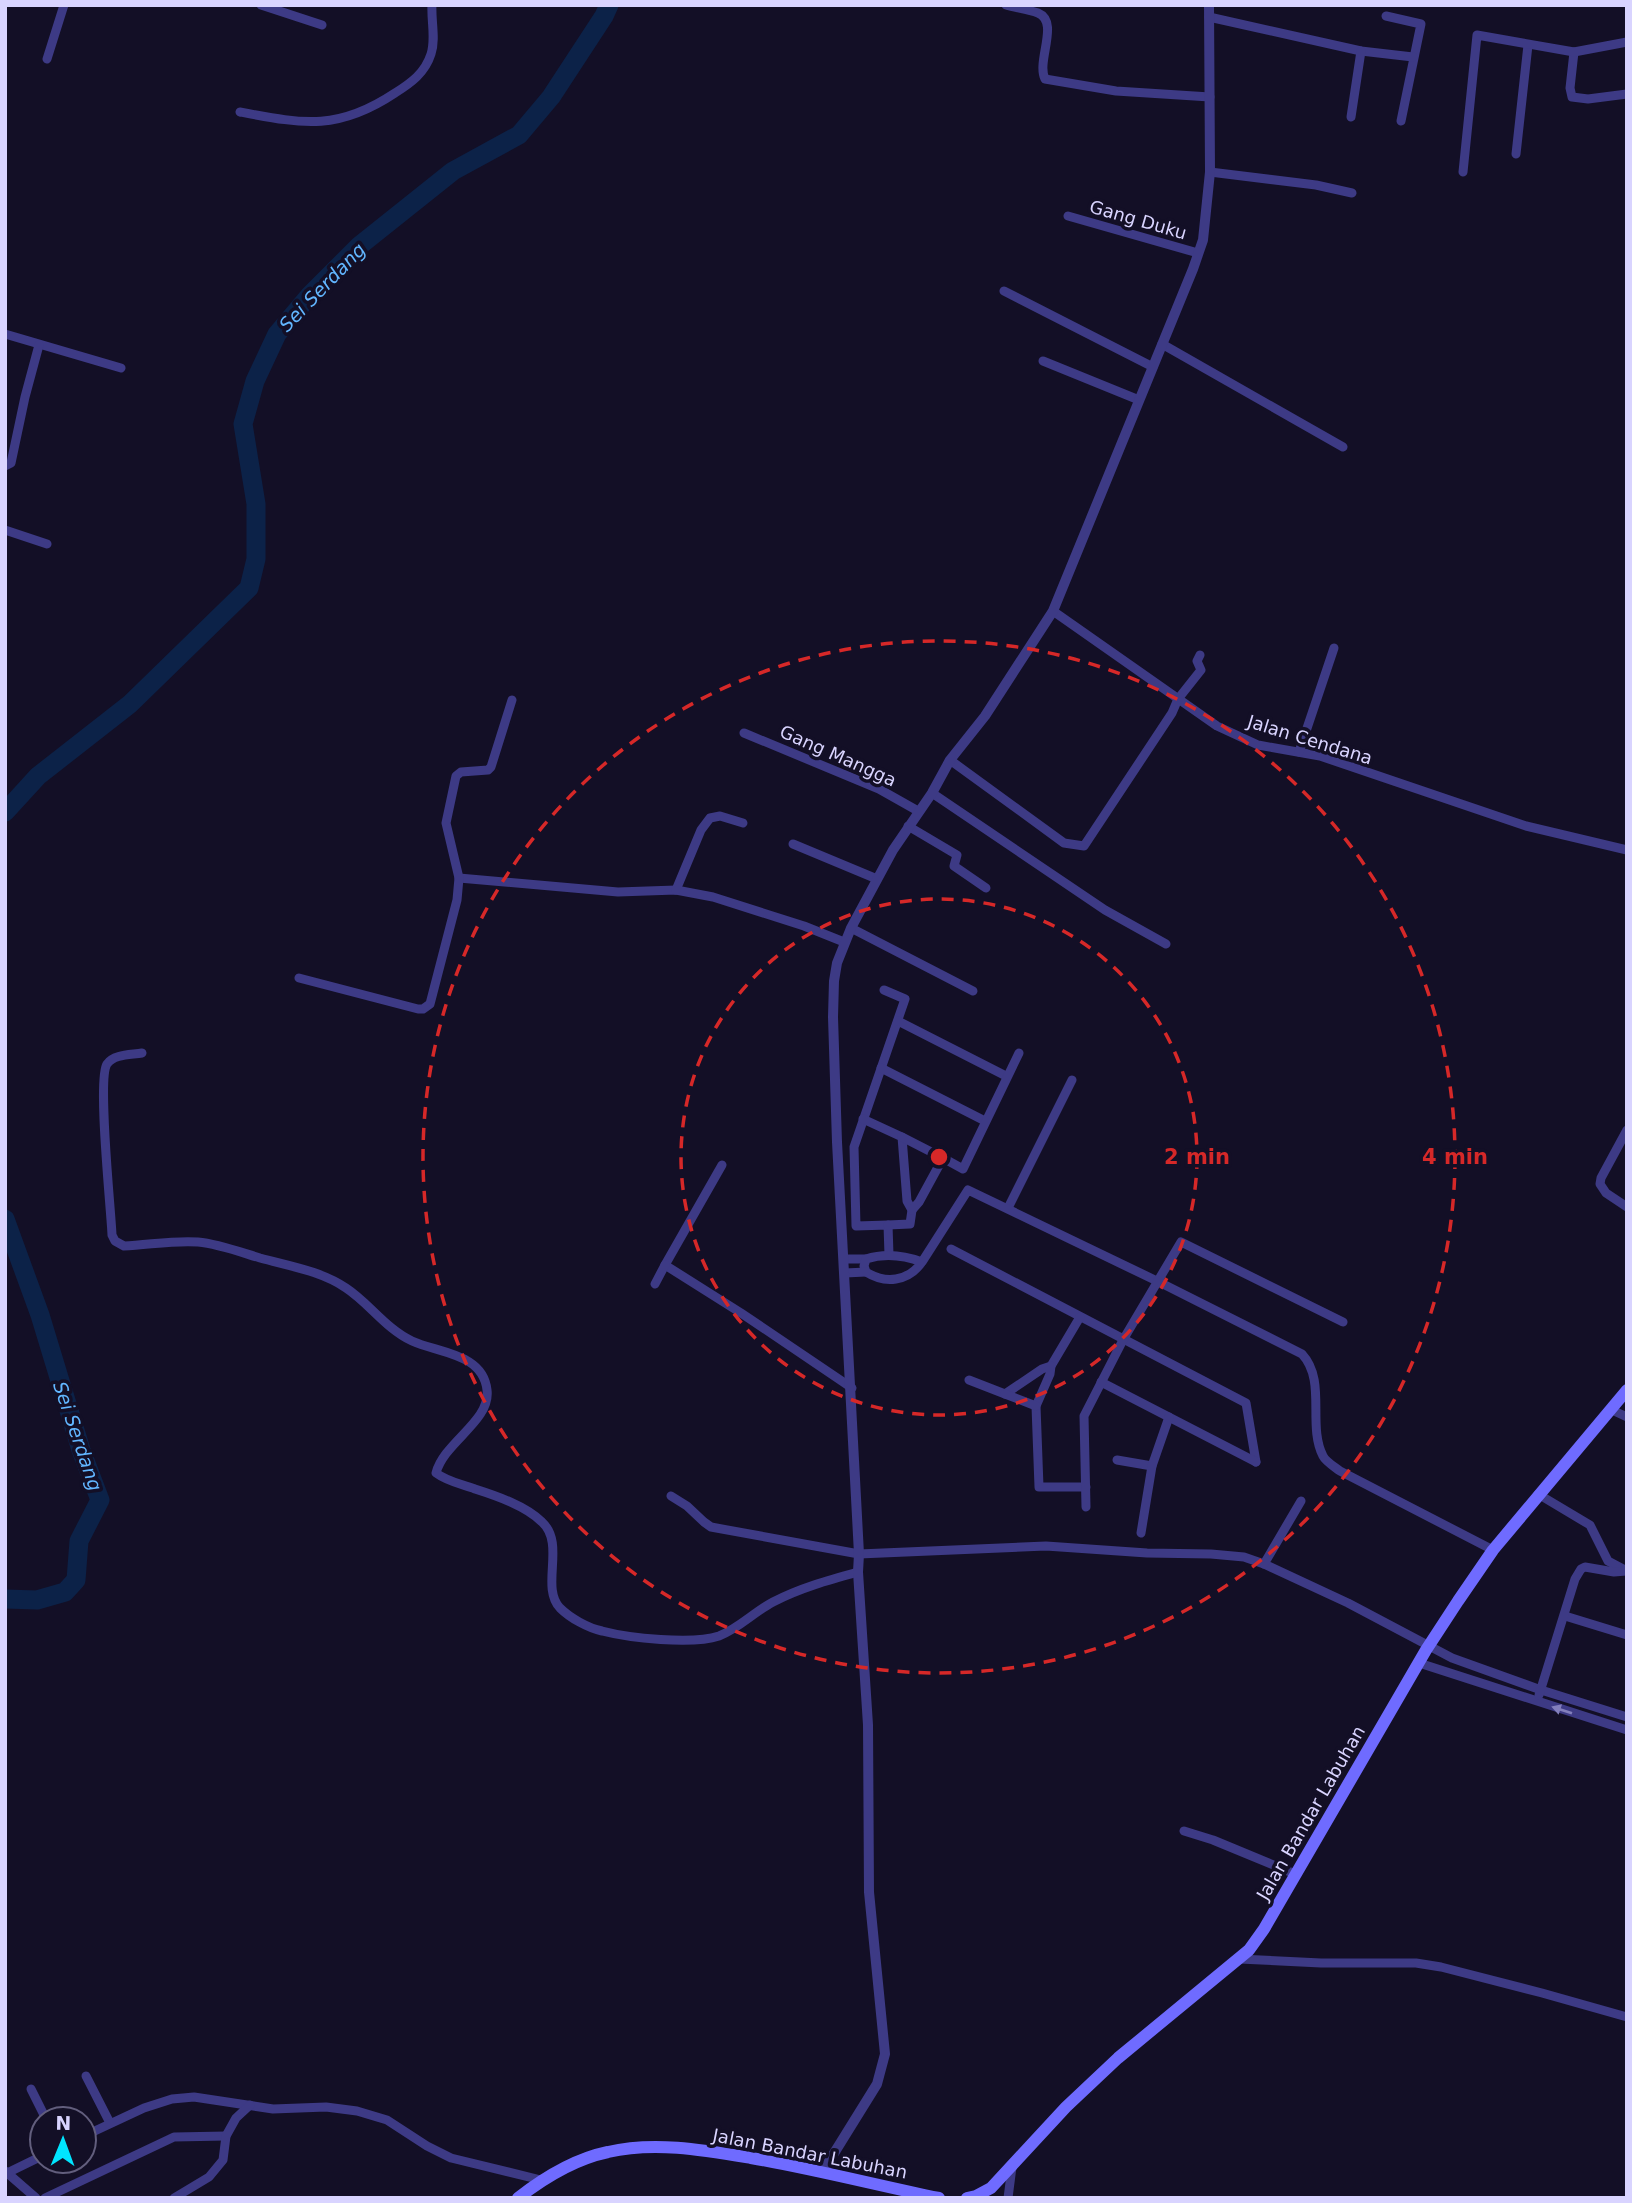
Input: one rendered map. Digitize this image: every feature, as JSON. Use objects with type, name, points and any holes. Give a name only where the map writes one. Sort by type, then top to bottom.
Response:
[{"type":"main road","name":"Jalan Bandar Labuhan","points":[[967,2198],[991,2189],[1066,2107],[1118,2058],[1239,1959],[1264,1929],[1429,1646],[1493,1550],[1627,1390]]},
{"type":"main road","name":"Jalan Bandar Labuhan","points":[[518,2198],[541,2180],[584,2158],[645,2147],[722,2153],[823,2171],[939,2198]]},
{"type":"street","points":[[47,59],[64,5]]},
{"type":"street","points":[[261,5],[322,25]]},
{"type":"street","points":[[240,112],[295,121],[326,122],[362,114],[411,83],[426,64],[432,48],[432,5]]},
{"type":"street","points":[[1006,5],[1040,13],[1046,18],[1049,27],[1042,70],[1045,79],[1116,91],[1210,97]]},
{"type":"street","points":[[823,2171],[877,2084],[884,2057],[869,1892],[868,1726],[837,1142],[833,1017],[837,963],[851,928],[908,826],[932,793],[950,760],[985,716],[1053,611],[1198,253],[1205,225],[1210,172],[1209,5]]},
{"type":"street","points":[[1386,16],[1420,24],[1401,121]]},
{"type":"street","points":[[1209,18],[1361,51],[1413,57]]},
{"type":"street","points":[[1463,172],[1477,35],[1574,52],[1627,42]]},
{"type":"street","points":[[1516,154],[1528,45]]},
{"type":"street","points":[[1351,117],[1361,51]]},
{"type":"street","points":[[1574,52],[1570,88],[1572,97],[1588,99],[1627,94]]},
{"type":"street","points":[[1210,172],[1316,185],[1352,193]]},
{"type":"street","name":"Gang Duku","points":[[1068,216],[1198,253]]},
{"type":"street","points":[[1004,291],[1153,367]]},
{"type":"street","points":[[5,334],[121,368]]},
{"type":"street","points":[[1162,344],[1343,447]]},
{"type":"street","points":[[5,466],[11,463],[25,397],[40,345]]},
{"type":"street","points":[[1043,360],[1139,400]]},
{"type":"street","points":[[5,530],[47,544]]},
{"type":"street","name":"Jalan Cendana","points":[[1053,611],[1217,726],[1258,745],[1320,756],[1526,826],[1627,850]]},
{"type":"street","points":[[1299,752],[1334,648]]},
{"type":"street","points":[[950,760],[1064,843],[1084,846],[1172,713],[1178,699],[1201,670],[1197,663],[1200,656]]},
{"type":"street","points":[[299,978],[418,1009],[428,1008],[456,906],[458,878],[446,823],[456,776],[461,772],[488,770],[491,767],[512,701]]},
{"type":"street","name":"Gang Mangga","points":[[744,733],[870,785],[918,811]]},
{"type":"street","points":[[932,793],[1105,910],[1166,944]]},
{"type":"street","points":[[676,890],[701,830],[710,818],[720,816],[743,823]]},
{"type":"street","points":[[908,826],[954,853],[958,857],[954,866],[986,888]]},
{"type":"street","points":[[793,844],[877,879]]},
{"type":"street","points":[[458,878],[606,891],[676,890],[713,897],[804,926],[844,942]]},
{"type":"street","points":[[851,928],[973,991]]},
{"type":"street","points":[[884,990],[905,999],[854,1147],[856,1226],[910,1224],[912,1210],[943,1158]]},
{"type":"street","points":[[898,1021],[1006,1076]]},
{"type":"street","points":[[142,1053],[116,1057],[105,1070],[104,1107],[112,1235],[115,1241],[124,1246],[201,1242],[320,1275],[360,1298],[391,1327],[409,1339],[461,1357],[477,1367],[487,1390],[485,1406],[443,1455],[436,1473],[449,1481],[515,1505],[541,1521],[551,1536],[555,1600],[563,1611],[601,1631],[679,1640],[709,1639],[731,1631],[759,1610],[793,1592],[858,1572]]},
{"type":"street","points":[[863,1119],[963,1169],[1018,1053]]},
{"type":"street","points":[[881,1068],[985,1121]]},
{"type":"street","points":[[1008,1208],[1072,1080]]},
{"type":"street","points":[[1627,1130],[1600,1184],[1606,1193],[1627,1207]]},
{"type":"street","points":[[902,1137],[907,1201],[912,1210]]},
{"type":"street","points":[[654,1284],[722,1165]]},
{"type":"street","points":[[845,1273],[866,1272],[876,1278],[903,1279],[922,1262],[968,1190],[1301,1354],[1311,1364],[1319,1440],[1324,1457],[1340,1471],[1493,1550]]},
{"type":"street","points":[[888,1225],[889,1255]]},
{"type":"street","points":[[1086,1507],[1084,1416],[1123,1340],[1181,1242],[1343,1322]]},
{"type":"street","points":[[951,1248],[1246,1404],[1256,1462],[1101,1382]]},
{"type":"street","points":[[844,1259],[900,1255],[922,1262]]},
{"type":"street","points":[[866,1259],[866,1272]]},
{"type":"street","points":[[665,1265],[732,1306],[852,1388]]},
{"type":"street","points":[[1080,1317],[1051,1366],[1036,1406],[1039,1487],[1086,1487]]},
{"type":"street","points":[[1005,1394],[1042,1369],[1051,1366]]},
{"type":"street","points":[[969,1380],[1036,1406]]},
{"type":"street","points":[[1612,1409],[1627,1418]]},
{"type":"street","points":[[1141,1533],[1152,1466],[1169,1417]]},
{"type":"street","points":[[1116,1460],[1152,1466]]},
{"type":"street","points":[[1538,1494],[1590,1525],[1608,1561],[1627,1571]]},
{"type":"street","points":[[671,1496],[711,1527],[859,1554],[1046,1546],[1244,1557],[1348,1603],[1452,1658],[1627,1717]]},
{"type":"street","points":[[1264,1564],[1301,1501]]},
{"type":"street","points":[[1537,1702],[1575,1579],[1581,1569],[1585,1567],[1614,1572],[1627,1571]]},
{"type":"street","points":[[1565,1616],[1627,1635]]},
{"type":"street","points":[[1419,1663],[1627,1730]]},
{"type":"street","points":[[1477,1681],[1482,1669]]},
{"type":"street","points":[[1184,1831],[1295,1874]]},
{"type":"street","points":[[1239,1959],[1321,1963],[1416,1962],[1627,2017]]},
{"type":"street","points":[[86,2076],[110,2123]]},
{"type":"street","points":[[31,2089],[39,2105]]},
{"type":"street","points":[[98,2129],[144,2108],[172,2099],[194,2097],[274,2109],[326,2107],[387,2119],[427,2146],[452,2158],[541,2180]]},
{"type":"street","points":[[174,2198],[209,2177],[223,2160],[226,2136],[236,2118],[250,2105]]},
{"type":"street","points":[[46,2198],[174,2137],[226,2136]]},
{"type":"street","points":[[28,2163],[6,2173],[36,2198]]},
{"type":"street","points":[[1008,2198],[1012,2165]]},
{"type":"waterway","name":"Sei Serdang","points":[[5,812],[38,776],[130,704],[249,588],[256,559],[256,504],[243,424],[255,381],[277,334],[309,296],[359,246],[453,171],[519,135],[551,97],[609,5]]},
{"type":"waterway","name":"Sei Serdang","points":[[5,1219],[40,1315],[81,1450],[100,1500],[79,1541],[76,1580],[65,1592],[37,1600],[5,1599]]}]
